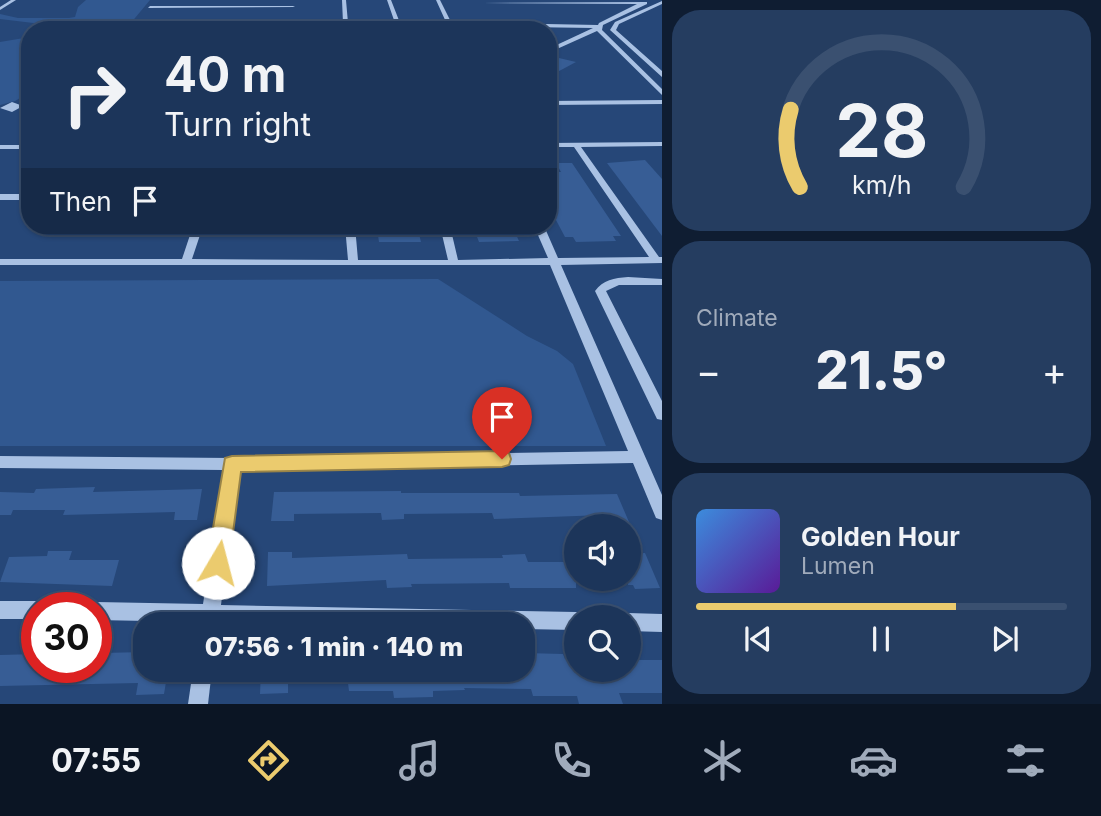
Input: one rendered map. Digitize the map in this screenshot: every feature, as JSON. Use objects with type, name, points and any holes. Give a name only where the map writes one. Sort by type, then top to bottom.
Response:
[{"type":"street","points":[[0,9],[14,0]]},
{"type":"street","points":[[138,21],[156,0]]},
{"type":"street","points":[[344,0],[346,21]]},
{"type":"street","points":[[389,0],[397,21]]},
{"type":"street","points":[[438,0],[448,21]]},
{"type":"street","points":[[484,1],[647,1]]},
{"type":"street","points":[[484,1],[499,21]]},
{"type":"street","points":[[557,47],[647,1]]},
{"type":"street","points":[[662,2],[617,23],[613,30],[662,75]]},
{"type":"street","points":[[150,7],[294,3],[293,21]]},
{"type":"street","points":[[557,27],[600,27]]},
{"type":"street","points":[[600,27],[606,36],[659,86],[662,93]]},
{"type":"street","points":[[581,36],[606,36]]},
{"type":"street","points":[[557,103],[662,102]]},
{"type":"street","points":[[0,120],[14,107]]},
{"type":"street","points":[[557,109],[662,109]]},
{"type":"street","points":[[557,145],[660,146]]},
{"type":"street","points":[[576,145],[659,260]]},
{"type":"street","points":[[0,147],[21,147]]},
{"type":"street","points":[[0,197],[21,197]]},
{"type":"street","points":[[186,263],[195,235]]},
{"type":"street","points":[[351,235],[353,263]]},
{"type":"street","points":[[446,235],[454,263]]},
{"type":"street","points":[[542,235],[662,513]]},
{"type":"street","points":[[0,262],[454,263],[659,260]]},
{"type":"street","points":[[662,282],[611,282],[600,291],[662,415]]},
{"type":"street","points":[[0,462],[232,464],[637,457]]},
{"type":"street","points":[[211,612],[232,464]]},
{"type":"street","points":[[0,610],[21,610]]},
{"type":"street","points":[[112,612],[133,614]]},
{"type":"street","points":[[535,621],[564,621]]},
{"type":"street","points":[[641,622],[662,622]]},
{"type":"street","points":[[198,704],[201,682]]},
{"type":"shaded area","points":[[86,0],[150,0],[132,21],[21,22],[0,19],[0,14],[18,18],[69,18],[75,17],[78,7]]},
{"type":"shaded area","points":[[21,38],[21,97],[0,105],[0,42]]},
{"type":"shaded area","points":[[438,279],[527,336],[557,351],[573,364],[606,446],[0,446],[0,281]]},
{"type":"building","points":[[559,58],[576,62],[557,72]]},
{"type":"building","points":[[645,160],[662,179],[662,236],[607,163]]},
{"type":"building","points":[[557,163],[572,163],[621,236],[613,236],[616,241],[576,242],[573,237],[565,237],[557,222],[557,172],[561,172]]},
{"type":"building","points":[[378,235],[419,235],[421,242],[379,242]]},
{"type":"building","points":[[476,235],[516,235],[519,241],[479,242]]},
{"type":"building","points":[[95,487],[93,492],[202,489],[197,520],[174,520],[175,512],[63,515],[65,510],[13,510],[11,515],[0,515],[0,492],[34,493],[36,489]]},
{"type":"building","points":[[401,491],[519,493],[520,496],[617,494],[626,514],[564,514],[564,516],[494,519],[492,513],[404,514],[404,519],[382,520],[381,513],[294,514],[294,521],[271,521],[274,492]]},
{"type":"building","points":[[48,551],[72,551],[69,560],[119,560],[112,586],[0,582],[9,557],[47,556]]},
{"type":"building","points":[[268,552],[292,552],[292,558],[407,554],[408,559],[503,558],[502,555],[525,554],[528,562],[564,562],[564,588],[510,588],[509,583],[411,584],[412,587],[387,588],[386,580],[267,586]]},
{"type":"building","points":[[641,553],[645,553],[660,588],[641,589]]},
{"type":"building","points":[[133,652],[133,682],[166,682],[164,694],[136,695],[138,683],[0,686],[0,655],[21,654],[21,683],[112,683],[112,653]]},
{"type":"building","points":[[535,653],[563,654],[564,682],[641,682],[641,660],[662,660],[662,693],[619,693],[623,704],[579,704],[577,696],[533,696],[531,689],[464,688],[465,690],[433,691],[433,697],[394,698],[393,691],[349,691],[348,683],[288,684],[288,693],[260,694],[260,682],[535,682]]},
{"type":"route","points":[[218,563],[232,464],[502,459]]}]
